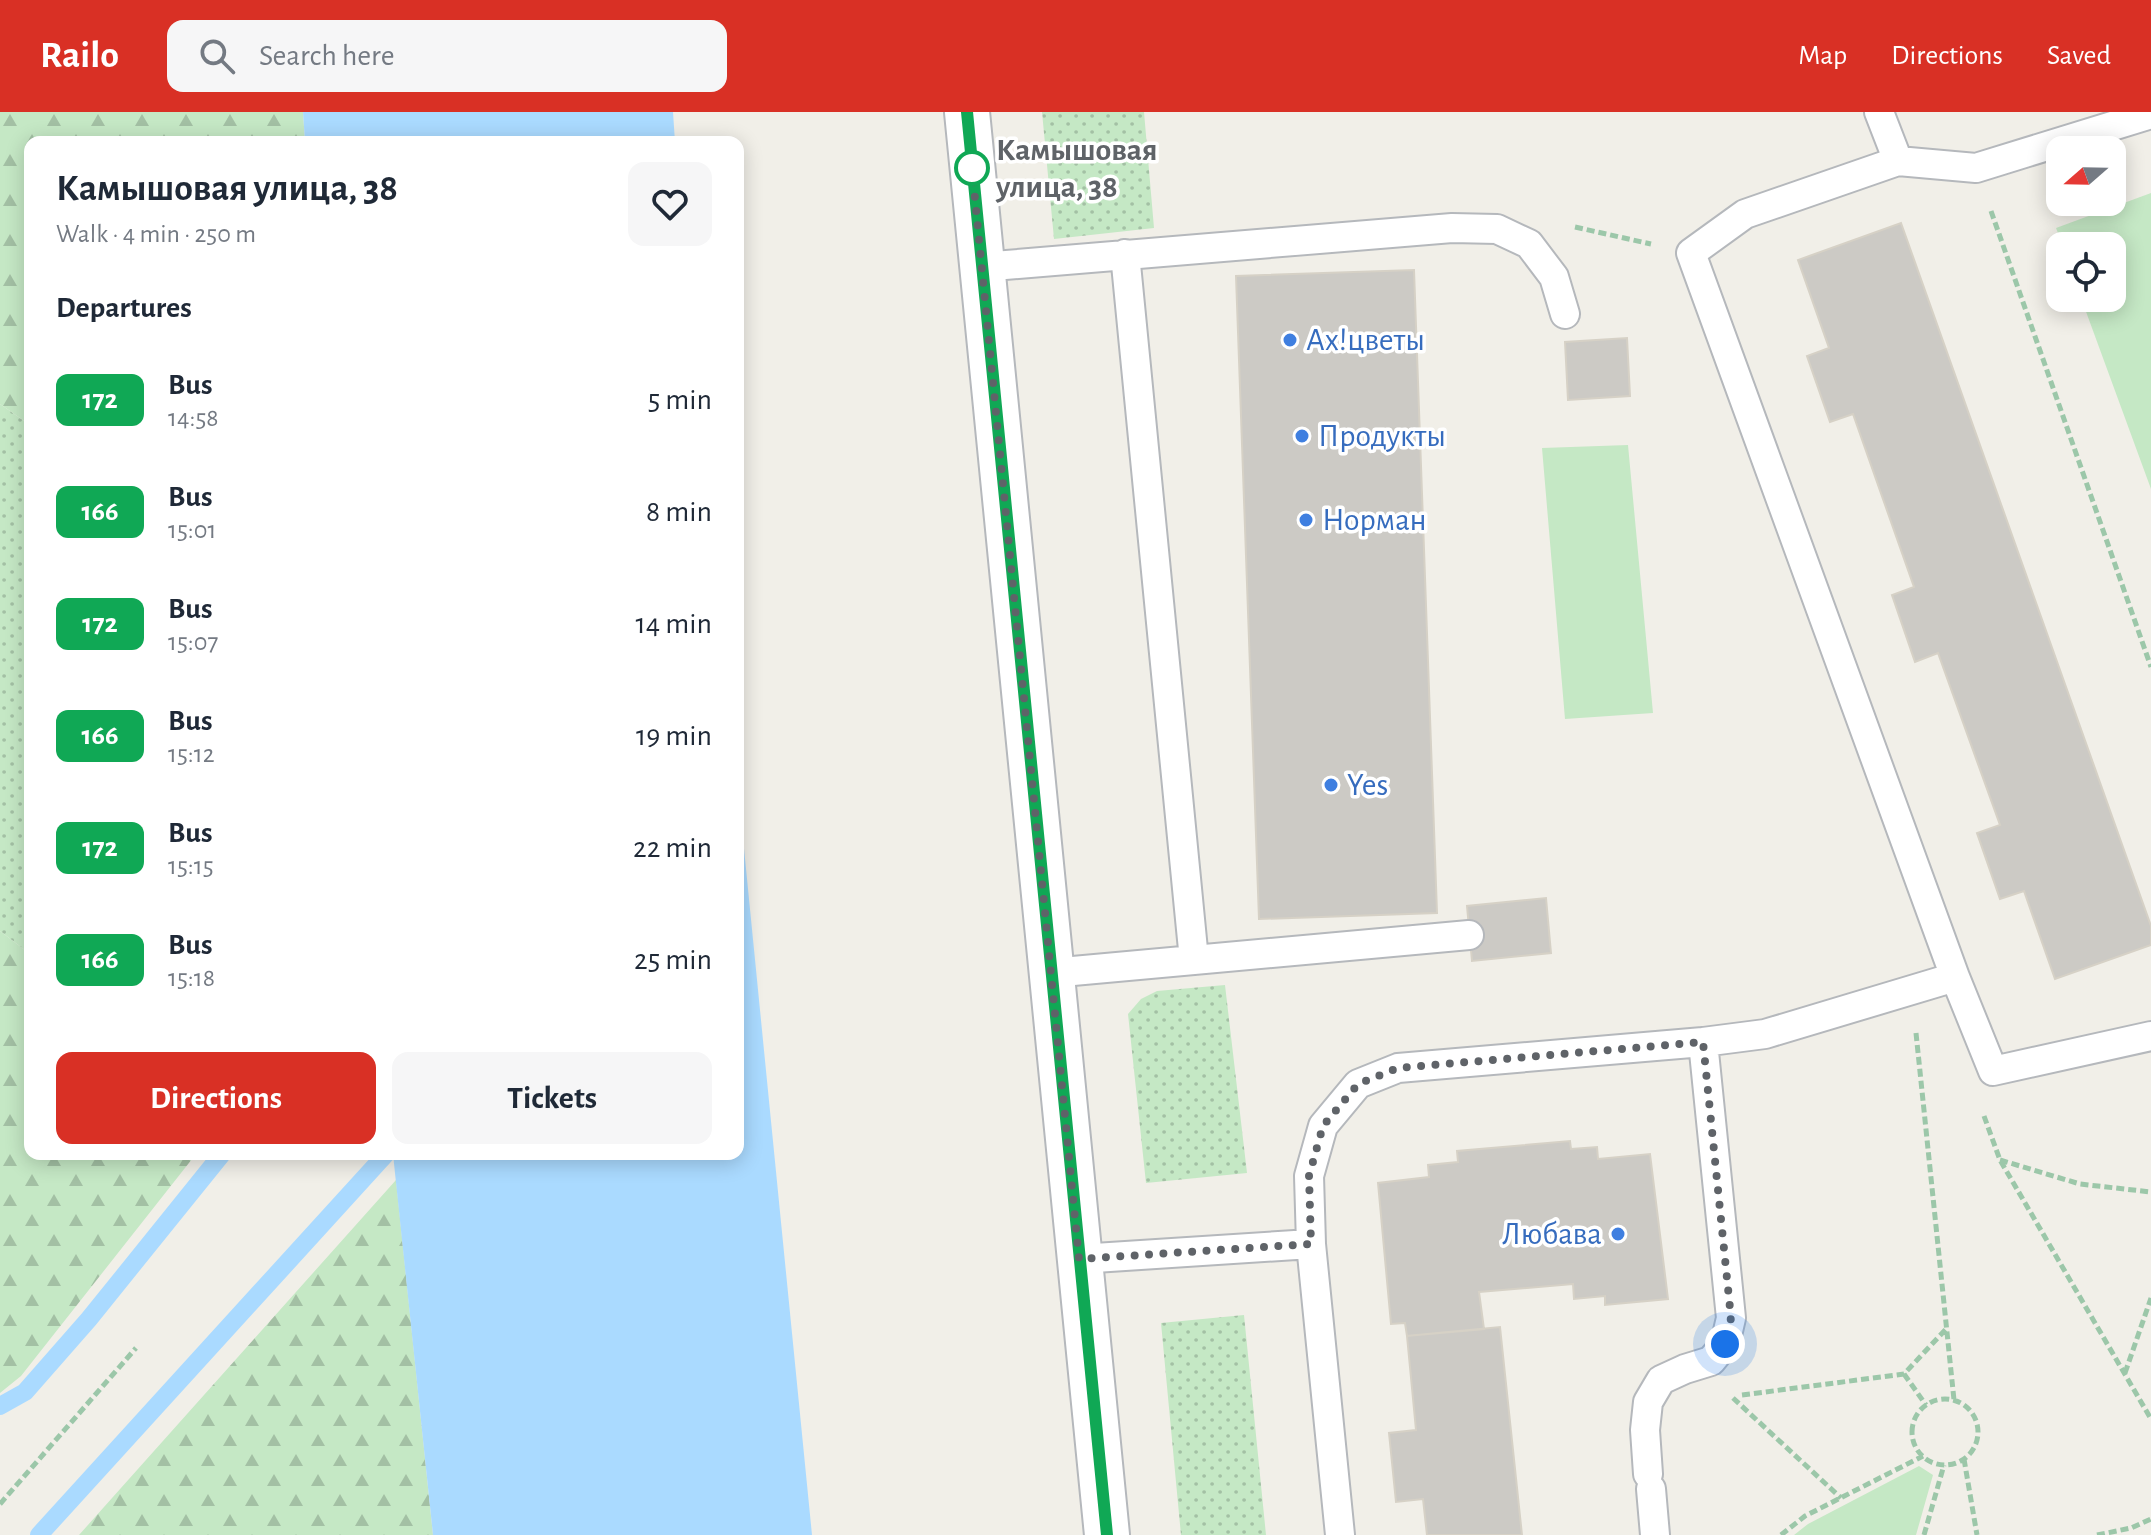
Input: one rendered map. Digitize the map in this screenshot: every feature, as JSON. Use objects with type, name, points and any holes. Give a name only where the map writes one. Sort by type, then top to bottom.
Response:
[{"type":"street","points":[[967,112],[1107,1535]]},
{"type":"lane","points":[[1879,112],[1898,161]]},
{"type":"lane","points":[[2151,114],[1976,168],[1898,161],[1745,214],[1691,253],[1955,977],[1993,1071],[2151,1036]]},
{"type":"lane","points":[[981,267],[1452,228],[1497,229],[1529,244],[1554,277],[1565,314]]},
{"type":"lane","points":[[1125,254],[1194,960]]},
{"type":"lane","points":[[1051,973],[1469,935]]},
{"type":"lane","points":[[1340,1535],[1311,1244],[1309,1176],[1323,1126],[1358,1084],[1398,1068],[1765,1034],[1955,977]]},
{"type":"lane","points":[[1655,1535],[1645,1430],[1648,1402],[1661,1380],[1711,1361],[1725,1344],[1731,1318],[1703,1042]]},
{"type":"lane","points":[[1079,1259],[1311,1244]]},
{"type":"path","points":[[1976,168],[2151,667]]},
{"type":"path","points":[[1529,244],[1557,223],[1691,253]]},
{"type":"path","points":[[1916,1032],[1954,1400]]},
{"type":"path","points":[[1980,1105],[2000,1160],[2151,1419]]},
{"type":"path","points":[[2000,1160],[2080,1184],[2151,1192]]},
{"type":"path","points":[[2125,1374],[2151,1298]]},
{"type":"path","points":[[1838,1382],[1904,1374],[1947,1328]]},
{"type":"path","points":[[0,1504],[136,1348]]},
{"type":"path","points":[[1904,1374],[1926,1405]]},
{"type":"path","points":[[1731,1396],[1841,1498]]},
{"type":"path","points":[[1939,1399],[1954,1400],[1967,1407],[1976,1419],[1978,1434],[1974,1448],[1964,1459],[1944,1465],[1923,1456],[1914,1444],[1912,1430],[1916,1416],[1926,1405],[1939,1399]]},
{"type":"path","points":[[1781,1535],[1805,1516],[1923,1456]]},
{"type":"path","points":[[1964,1459],[1977,1535]]},
{"type":"path","points":[[1924,1535],[1944,1465]]},
{"type":"path","points":[[2097,1535],[2130,1531],[2151,1519]]},
{"type":"green space","points":[[0,112],[303,112],[305,136],[24,136],[24,421],[0,404]]},
{"type":"green space","points":[[1042,112],[1144,112],[1154,228],[1054,239]]},
{"type":"green space","points":[[2151,193],[2151,489],[2086,312],[2126,312],[2126,232],[2058,232],[2056,228],[2089,216],[2126,216],[2126,202]]},
{"type":"green space","points":[[0,404],[24,421],[24,949],[0,931]]},
{"type":"green space","points":[[1628,445],[1653,713],[1565,719],[1542,448]]},
{"type":"green space","points":[[0,931],[24,949],[24,1160],[191,1160],[21,1376],[0,1393]]},
{"type":"green space","points":[[1225,985],[1247,1173],[1146,1183],[1128,1014],[1141,999],[1157,991]]},
{"type":"green space","points":[[396,1180],[433,1535],[79,1535]]},
{"type":"green space","points":[[1244,1315],[1266,1535],[1181,1535],[1161,1323]]},
{"type":"green space","points":[[1919,1466],[1933,1475],[1916,1535],[1794,1535],[1808,1524]]},
{"type":"water","points":[[303,112],[673,112],[675,136],[305,136]]},
{"type":"water","points":[[744,849],[812,1535],[433,1535],[394,1160],[744,1160]]},
{"type":"building","points":[[1901,223],[2151,926],[2151,945],[2055,979],[2024,891],[2000,899],[1977,833],[2000,825],[1938,653],[1915,662],[1892,595],[1914,587],[1853,414],[1830,422],[1807,356],[1829,348],[1798,260]]},
{"type":"building","points":[[1414,270],[1437,913],[1259,919],[1236,276]]},
{"type":"building","points":[[1627,338],[1630,396],[1568,400],[1565,342]]},
{"type":"building","points":[[1546,898],[1551,953],[1472,961],[1467,906]]},
{"type":"building","points":[[1570,1141],[1571,1149],[1597,1147],[1598,1159],[1650,1154],[1668,1299],[1605,1305],[1605,1296],[1574,1299],[1573,1284],[1479,1292],[1484,1329],[1407,1336],[1405,1323],[1391,1324],[1378,1183],[1429,1177],[1428,1165],[1458,1162],[1457,1151]]},
{"type":"building","points":[[1500,1327],[1522,1535],[1427,1535],[1423,1499],[1396,1502],[1389,1433],[1416,1430],[1407,1336]]},
{"type":"waterway","points":[[0,1406],[25,1392],[89,1319],[217,1160]]},
{"type":"waterway","points":[[39,1535],[381,1160]]},
{"type":"bus line","name":"172","points":[[967,112],[1107,1535]]},
{"type":"place","name":"Камышовая улица, 38","points":[[972,168]]},
{"type":"place","name":"Ах!цветы","points":[[1290,340]]},
{"type":"place","name":"Продукты","points":[[1302,436]]},
{"type":"place","name":"Норман","points":[[1306,520]]},
{"type":"place","name":"Yes","points":[[1331,785]]},
{"type":"place","name":"Любава","points":[[1618,1234]]},
{"type":"route","points":[[972,168],[1079,1259],[1311,1244],[1309,1176],[1323,1126],[1358,1084],[1398,1068],[1703,1042],[1731,1318],[1725,1344]]}]
